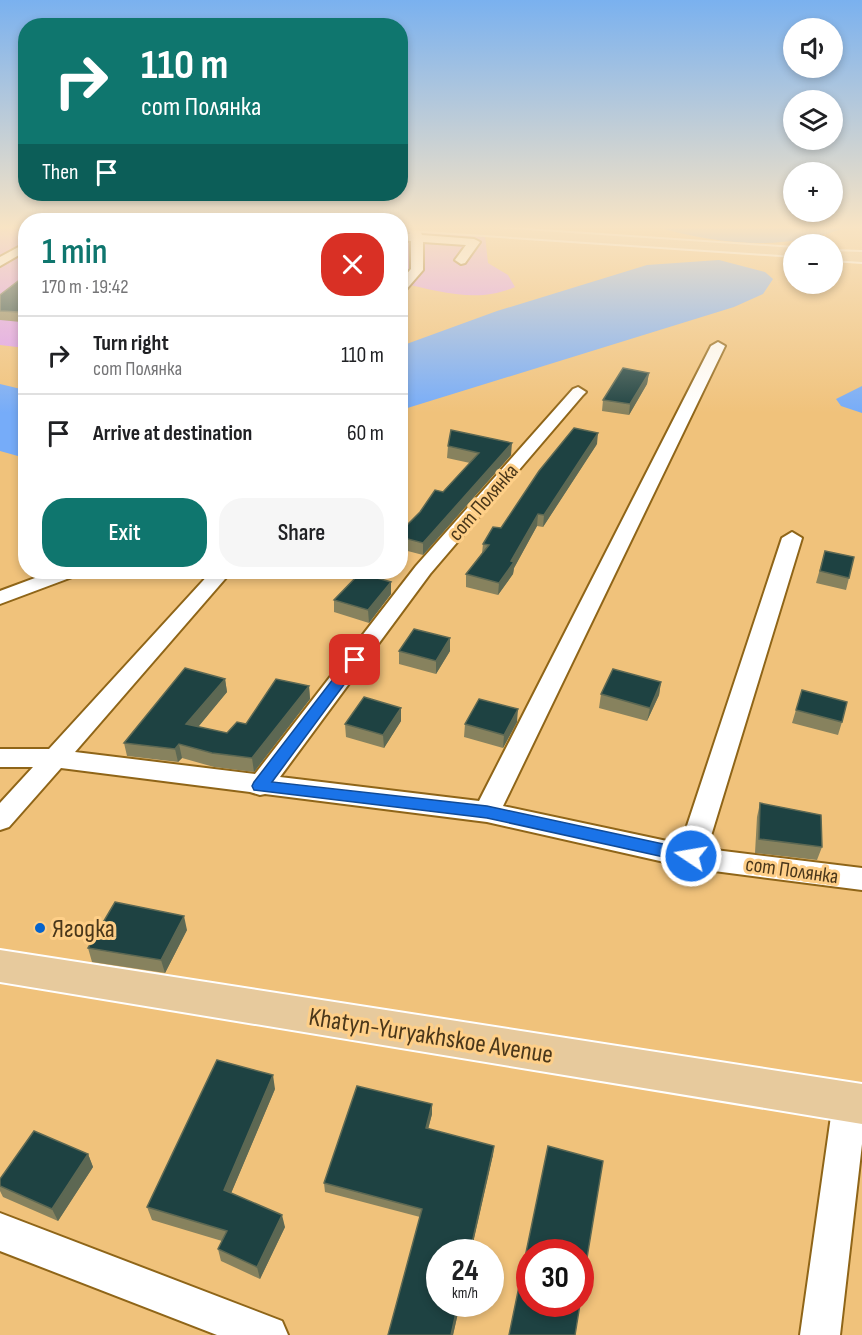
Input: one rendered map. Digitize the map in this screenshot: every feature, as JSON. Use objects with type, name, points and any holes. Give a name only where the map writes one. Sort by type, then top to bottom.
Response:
[{"type":"main road","name":"Khatyn-Yuryakhskoe Avenue","points":[[0,966],[856,1103]]},
{"type":"street","points":[[487,812],[718,346]]},
{"type":"street","name":"сот Полянка","points":[[260,786],[423,570],[579,392]]},
{"type":"street","points":[[691,856],[792,538]]},
{"type":"street","points":[[0,598],[50,579]]},
{"type":"street","points":[[0,820],[53,758],[89,724],[215,579]]},
{"type":"street","name":"сот Полянка","points":[[0,758],[53,758],[260,786],[487,812],[691,856],[862,879]]},
{"type":"street","points":[[820,1335],[856,1103]]},
{"type":"street","points":[[0,1232],[268,1335]]},
{"type":"shaded area","points":[[0,288],[18,288],[18,347],[0,345]]},
{"type":"shaded area","points":[[426,288],[511,288],[487,295]]},
{"type":"water","points":[[571,288],[767,288],[763,294],[734,307],[408,408],[408,343],[497,311]]},
{"type":"water","points":[[0,384],[18,388],[18,456],[0,451]]},
{"type":"water","points":[[862,386],[862,413],[841,406],[836,399]]},
{"type":"building","points":[[9,288],[18,288],[18,312],[0,311],[0,295]]},
{"type":"building","points":[[623,368],[649,373],[630,404],[603,400]]},
{"type":"building","points":[[574,428],[598,433],[544,515],[538,514],[511,561],[514,562],[499,583],[466,574],[489,545],[483,544],[493,527],[501,528],[539,471]]},
{"type":"building","points":[[451,430],[512,443],[423,543],[408,539],[408,524],[420,512],[435,490],[443,492],[479,453],[448,446]]},
{"type":"building","points":[[825,551],[854,557],[849,578],[820,571]]},
{"type":"building","points":[[354,579],[381,579],[391,582],[368,610],[334,600]]},
{"type":"building","points":[[414,629],[450,638],[436,661],[399,651]]},
{"type":"building","points":[[185,668],[225,679],[186,724],[227,733],[237,722],[246,724],[276,679],[309,686],[252,758],[212,753],[179,744],[175,749],[124,743]]},
{"type":"building","points":[[613,669],[661,682],[650,708],[601,694]]},
{"type":"building","points":[[802,690],[847,702],[842,722],[796,710]]},
{"type":"building","points":[[364,697],[401,708],[383,735],[345,724]]},
{"type":"building","points":[[479,699],[518,709],[504,735],[465,724]]},
{"type":"building","points":[[760,803],[821,815],[822,847],[759,839]]},
{"type":"building","points":[[115,902],[184,916],[161,960],[88,948]]},
{"type":"building","points":[[217,1060],[273,1075],[224,1190],[282,1215],[257,1267],[218,1249],[227,1231],[147,1207]]},
{"type":"building","points":[[357,1086],[432,1104],[426,1128],[494,1146],[473,1239],[426,1239],[426,1317],[455,1317],[451,1335],[388,1335],[422,1209],[324,1183]]},
{"type":"building","points":[[34,1131],[88,1154],[52,1209],[0,1186],[0,1179]]},
{"type":"building","points":[[548,1146],[603,1161],[590,1239],[529,1239]]},
{"type":"building","points":[[516,1301],[516,1317],[578,1317],[575,1335],[509,1335]]},
{"type":"place","name":"Ягодка","points":[[40,928]]},
{"type":"route","points":[[355,660],[260,786],[487,812],[691,856]]}]
